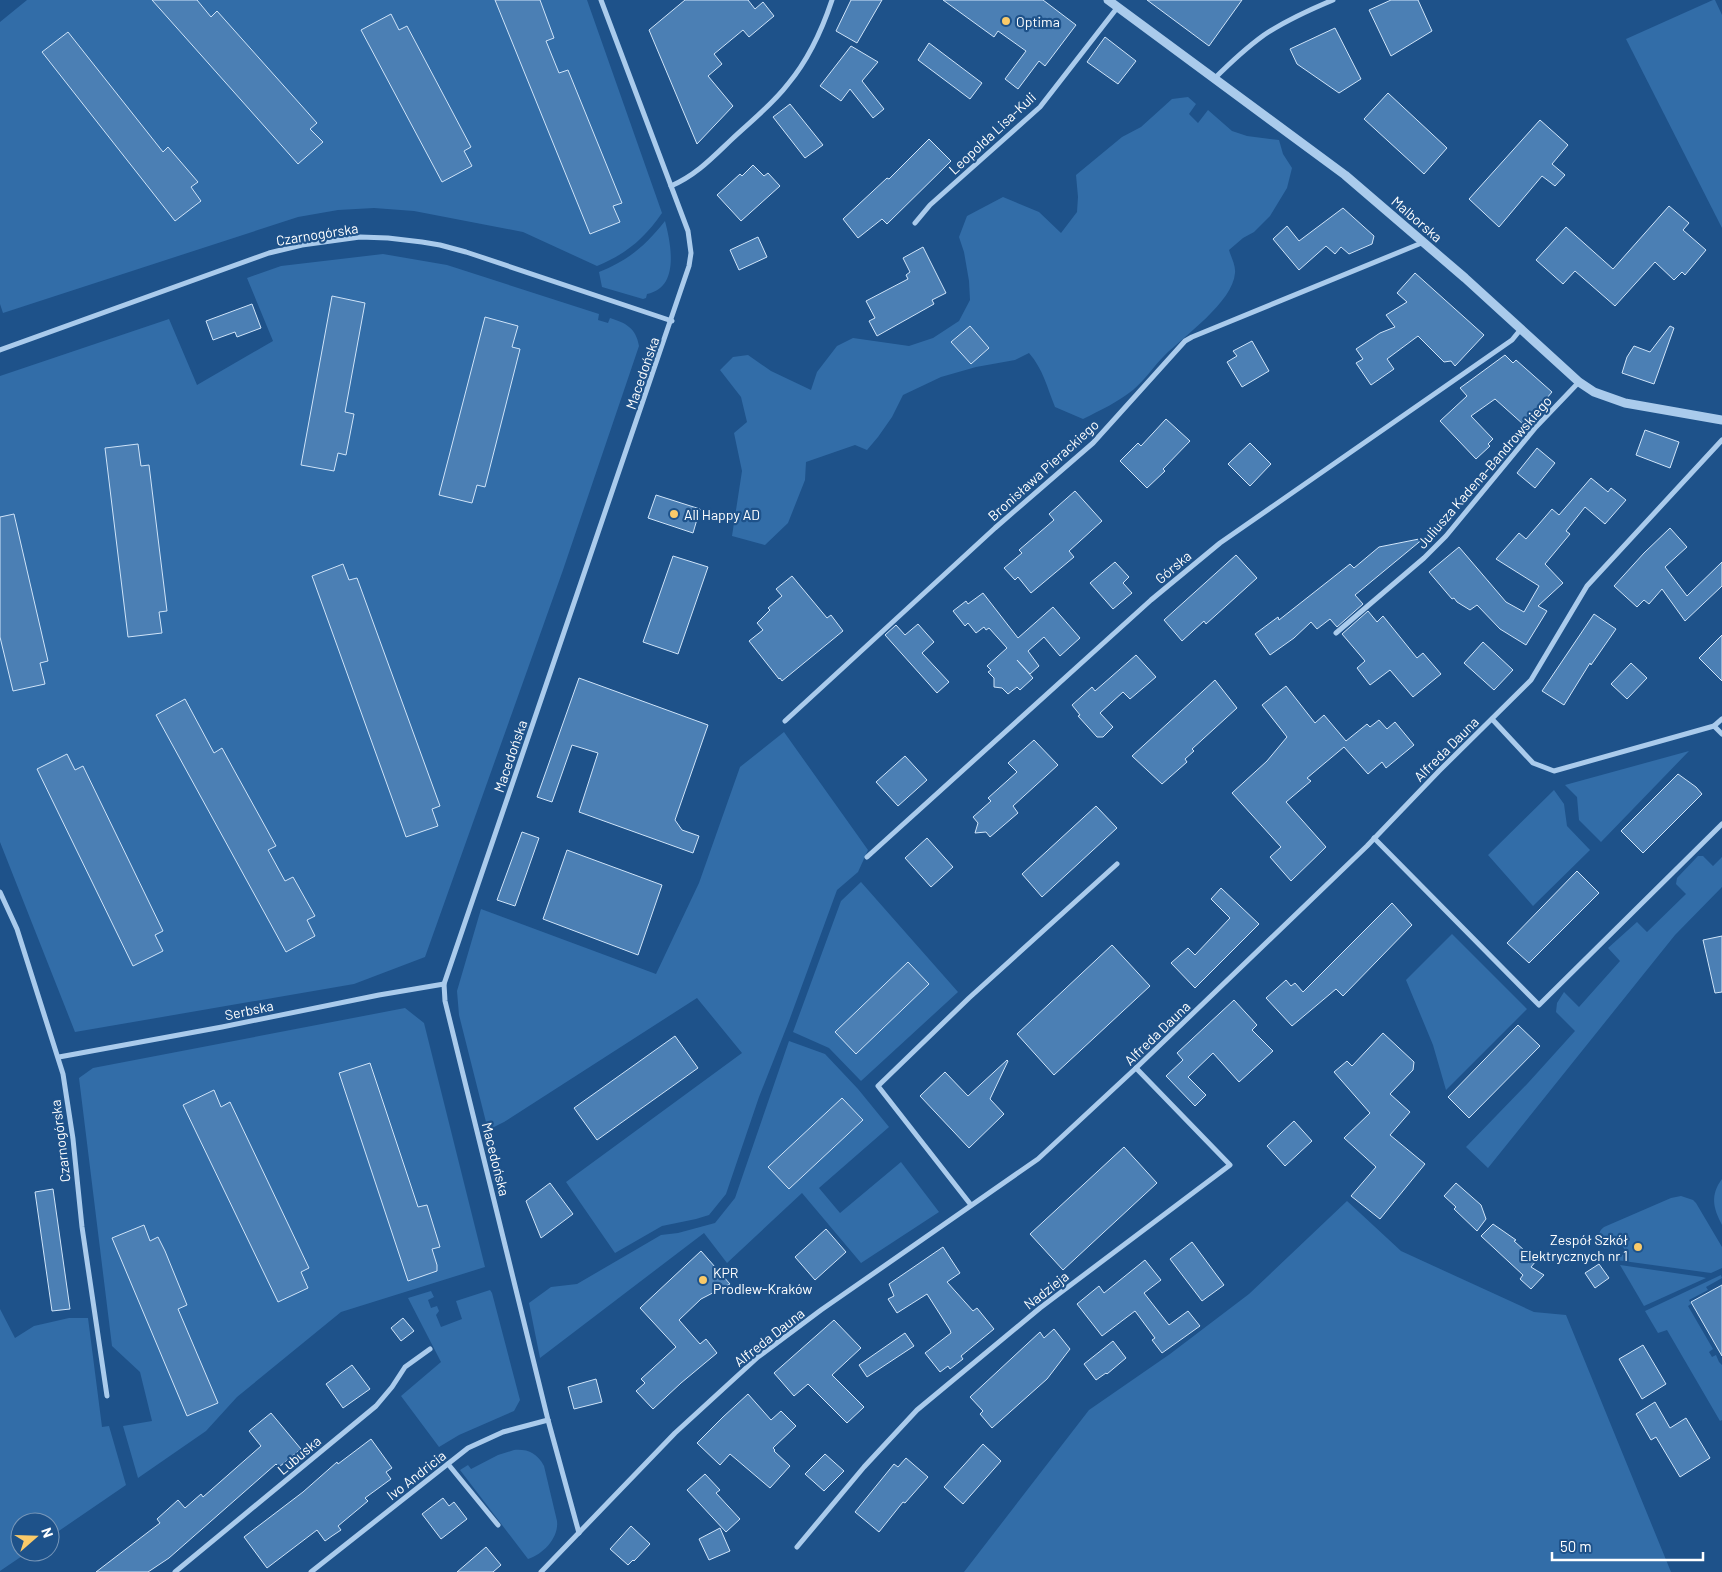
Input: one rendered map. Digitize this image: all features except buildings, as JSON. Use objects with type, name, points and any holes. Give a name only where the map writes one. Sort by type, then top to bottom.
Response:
[{"type":"street","name":"Macedońska","points":[[579,1533],[548,1420],[446,1002],[444,984],[672,320],[686,278],[691,253],[688,231],[601,0]]},
{"type":"street","points":[[671,186],[685,180],[698,171],[789,84],[815,42],[832,0]]},
{"type":"street","name":"Malborska","points":[[1108,0],[1345,175],[1424,242],[1579,382],[1594,392],[1624,404],[1722,420]]},
{"type":"street","points":[[1214,79],[1263,36],[1285,22],[1332,0]]},
{"type":"street","name":"Leopolda Lisa-Kuli","points":[[915,223],[930,205],[1040,107],[1117,8]]},
{"type":"street","name":"Czarnogórska","points":[[0,350],[269,253],[302,245],[360,237],[388,238],[440,245],[672,320]]},
{"type":"street","name":"Bronisława Pierackiego","points":[[785,721],[995,528],[1093,443],[1192,337],[1424,242]]},
{"type":"street","name":"Górska","points":[[867,857],[1144,606],[1220,543],[1512,340],[1521,329]]},
{"type":"street","name":"Juliusza Kadena-Bandrowskiego","points":[[1336,633],[1424,558],[1446,536],[1536,427],[1579,382]]},
{"type":"street","name":"Alfreda Dauna","points":[[541,1572],[676,1433],[758,1357],[821,1310],[1038,1158],[1136,1068],[1368,846],[1531,680],[1587,586],[1722,440]]},
{"type":"street","points":[[1492,718],[1533,763],[1554,771],[1714,726],[1722,719]]},
{"type":"street","points":[[1714,726],[1722,734]]},
{"type":"street","points":[[1374,838],[1539,1006],[1722,824]]},
{"type":"street","points":[[971,1205],[878,1086],[969,998],[1117,864]]},
{"type":"street","name":"Czarnogórska","points":[[0,892],[17,930],[63,1074],[73,1139],[82,1227],[107,1396]]},
{"type":"street","name":"Serbska","points":[[59,1057],[444,984]]},
{"type":"street","name":"Nadzieja","points":[[797,1547],[864,1467],[917,1410],[1040,1308],[1230,1165],[1136,1068]]},
{"type":"street","name":"Lubuska","points":[[175,1572],[376,1406],[392,1387],[405,1367],[430,1348]]},
{"type":"street","name":"Ivo Andricia","points":[[311,1572],[468,1448],[503,1432],[548,1420]]},
{"type":"street","points":[[448,1464],[498,1525]]},
{"type":"shaded area","points":[[27,0],[587,0],[662,213],[634,245],[597,266],[523,232],[414,211],[374,208],[338,210],[298,217],[3,313],[0,304],[0,22]]},
{"type":"shaded area","points":[[1715,0],[1722,15],[1722,228],[1626,39]]},
{"type":"shaded area","points":[[1188,97],[1196,104],[1189,114],[1198,123],[1208,110],[1232,131],[1247,136],[1279,140],[1283,154],[1292,168],[1287,188],[1270,216],[1254,232],[1243,238],[1229,250],[1235,273],[1226,295],[1217,307],[1164,356],[1137,386],[1115,402],[1083,419],[1055,407],[1041,372],[1029,353],[1015,360],[976,367],[941,377],[903,395],[892,417],[867,450],[855,445],[806,462],[805,480],[788,523],[765,545],[732,536],[742,471],[734,433],[747,422],[741,397],[720,370],[733,357],[748,355],[771,371],[811,390],[817,372],[837,346],[853,338],[909,346],[933,338],[959,321],[970,300],[964,252],[959,237],[967,216],[1003,197],[1039,212],[1061,233],[1077,212],[1076,175],[1122,137],[1141,127],[1172,99]]},
{"type":"shaded area","points":[[665,221],[671,253],[671,264],[665,283],[657,290],[647,294],[646,298],[643,299],[602,287],[599,272],[636,251]]},
{"type":"shaded area","points":[[383,254],[447,265],[599,314],[598,320],[608,323],[610,318],[616,320],[625,324],[633,331],[639,346],[563,570],[425,957],[354,984],[75,1032],[0,842],[0,376],[169,319],[197,385],[273,341],[247,278],[281,266]]},
{"type":"shaded area","points":[[784,732],[868,850],[858,872],[837,890],[759,1097],[726,1194],[709,1215],[662,1226],[615,1253],[566,1182],[742,1053],[697,998],[504,1122],[488,1130],[459,1015],[457,991],[481,909],[656,974],[699,883],[740,767]]},
{"type":"shaded area","points":[[1689,751],[1601,842],[1579,820],[1577,797],[1565,785]]},
{"type":"shaded area","points":[[1554,790],[1564,804],[1567,826],[1590,850],[1533,906],[1488,855]]},
{"type":"shaded area","points":[[1698,856],[1703,856],[1713,866],[1722,857],[1722,887],[1675,935],[1488,1168],[1466,1147],[1575,1031],[1556,1012],[1557,1003],[1564,992],[1579,1007],[1620,961],[1608,948],[1637,922],[1647,932],[1686,894],[1676,884],[1677,878]]},
{"type":"shaded area","points":[[861,882],[958,992],[861,1081],[829,1048],[793,1032],[841,901]]},
{"type":"shaded area","points":[[1452,934],[1527,1009],[1446,1090],[1433,1045],[1406,980]]},
{"type":"shaded area","points":[[405,1008],[424,1023],[485,1267],[341,1312],[237,1397],[206,1431],[138,1478],[123,1426],[152,1421],[140,1372],[112,1346],[79,1078],[93,1068]]},
{"type":"shaded area","points":[[789,1041],[825,1054],[858,1089],[889,1127],[819,1188],[840,1213],[901,1162],[939,1212],[861,1263],[802,1193],[727,1263],[704,1233],[540,1358],[529,1303],[551,1287],[577,1284],[661,1235],[678,1233],[715,1223],[735,1198]]},
{"type":"shaded area","points":[[1722,1179],[1722,1225],[1715,1207],[1714,1196]]},
{"type":"shaded area","points":[[1681,1196],[1696,1203],[1722,1247],[1722,1268],[1711,1273],[1616,1260],[1613,1256],[1627,1254],[1619,1240],[1601,1243],[1599,1234],[1604,1227],[1671,1198]]},
{"type":"shaded area","points":[[1347,1201],[1401,1251],[1534,1312],[1566,1315],[1671,1572],[964,1572],[1089,1410],[1170,1354],[1249,1294]]},
{"type":"shaded area","points":[[1620,1265],[1702,1277],[1706,1278],[1644,1306]]},
{"type":"shaded area","points":[[1721,1275],[1722,1278],[1706,1287],[1708,1290],[1689,1300],[1691,1304],[1688,1306],[1713,1349],[1709,1352],[1712,1357],[1716,1355],[1722,1365],[1722,1420],[1720,1421],[1667,1330],[1658,1333],[1645,1311]]},
{"type":"shaded area","points":[[490,1290],[520,1400],[514,1411],[459,1435],[439,1447],[401,1396],[441,1362],[408,1298],[431,1291],[434,1297],[428,1300],[431,1308],[437,1306],[439,1311],[436,1315],[441,1327],[462,1319],[456,1301]]},
{"type":"shaded area","points":[[0,1309],[15,1338],[34,1326],[69,1318],[88,1318],[102,1427],[109,1426],[126,1485],[60,1530],[60,1512],[10,1512],[10,1562],[13,1562],[0,1571]]},
{"type":"shaded area","points":[[514,1450],[524,1450],[532,1453],[544,1466],[557,1521],[556,1533],[553,1539],[540,1553],[528,1559],[460,1470],[468,1465],[471,1469],[498,1455]]},
{"type":"place","name":"Optima","points":[[1006,21]]},
{"type":"place","name":"All Happy AD","points":[[674,514]]},
{"type":"place","name":"Zespół Szkół Elektrycznych nr 1","points":[[1638,1247]]},
{"type":"place","name":"KPR Prodlew-Kraków","points":[[703,1280]]}]
